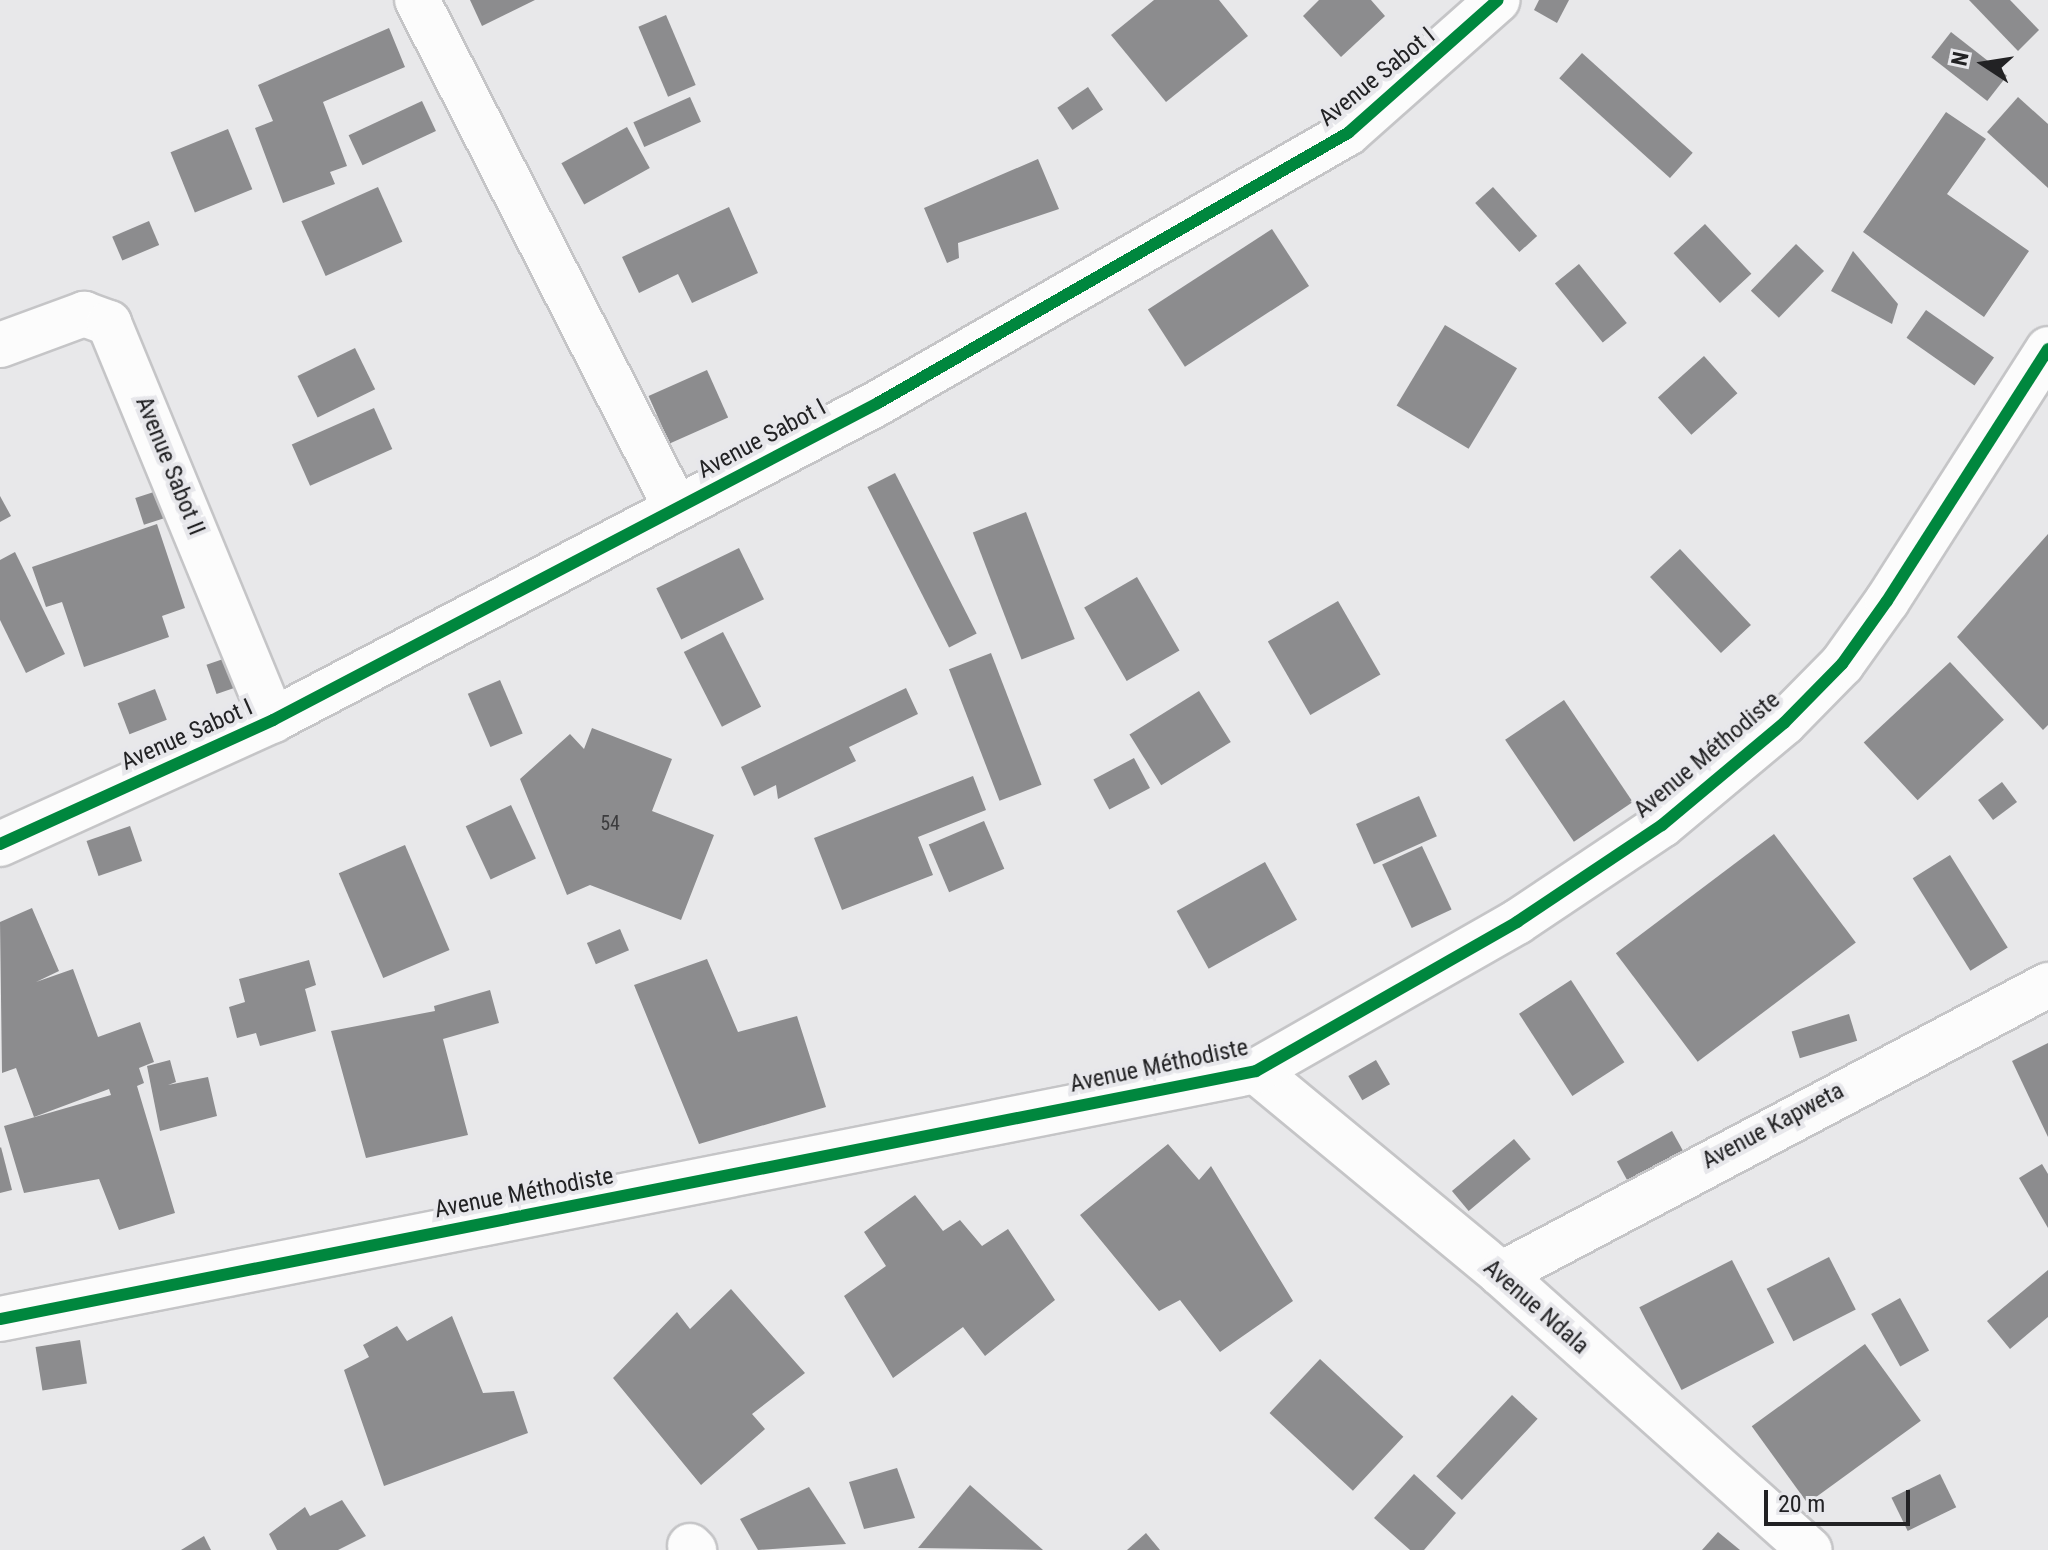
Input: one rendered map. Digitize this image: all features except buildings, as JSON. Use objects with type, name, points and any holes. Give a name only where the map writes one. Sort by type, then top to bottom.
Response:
[{"type":"street","points":[[417,0],[676,508]]},
{"type":"street","name":"Avenue Sabot I","points":[[0,844],[273,720],[878,403],[1348,133],[1498,0]]},
{"type":"street","name":"Avenue Sabot II","points":[[0,345],[84,314],[109,323],[273,720]]},
{"type":"street","name":"Avenue Méthodiste","points":[[0,1319],[1256,1071],[1517,922],[1662,825],[1784,723],[1842,664],[1887,601],[2048,349]]},
{"type":"street","name":"Avenue Kapweta","points":[[1501,1274],[2048,985]]},
{"type":"street","name":"Avenue Ndala","points":[[1256,1071],[1501,1274],[1810,1550]]},
{"type":"cycle path","points":[[0,844],[273,720],[878,403],[1348,133],[1498,0]]},
{"type":"cycle path","points":[[0,1319],[1256,1071],[1517,922],[1662,825],[1784,723],[1842,664],[1887,601],[2048,349]]}]
